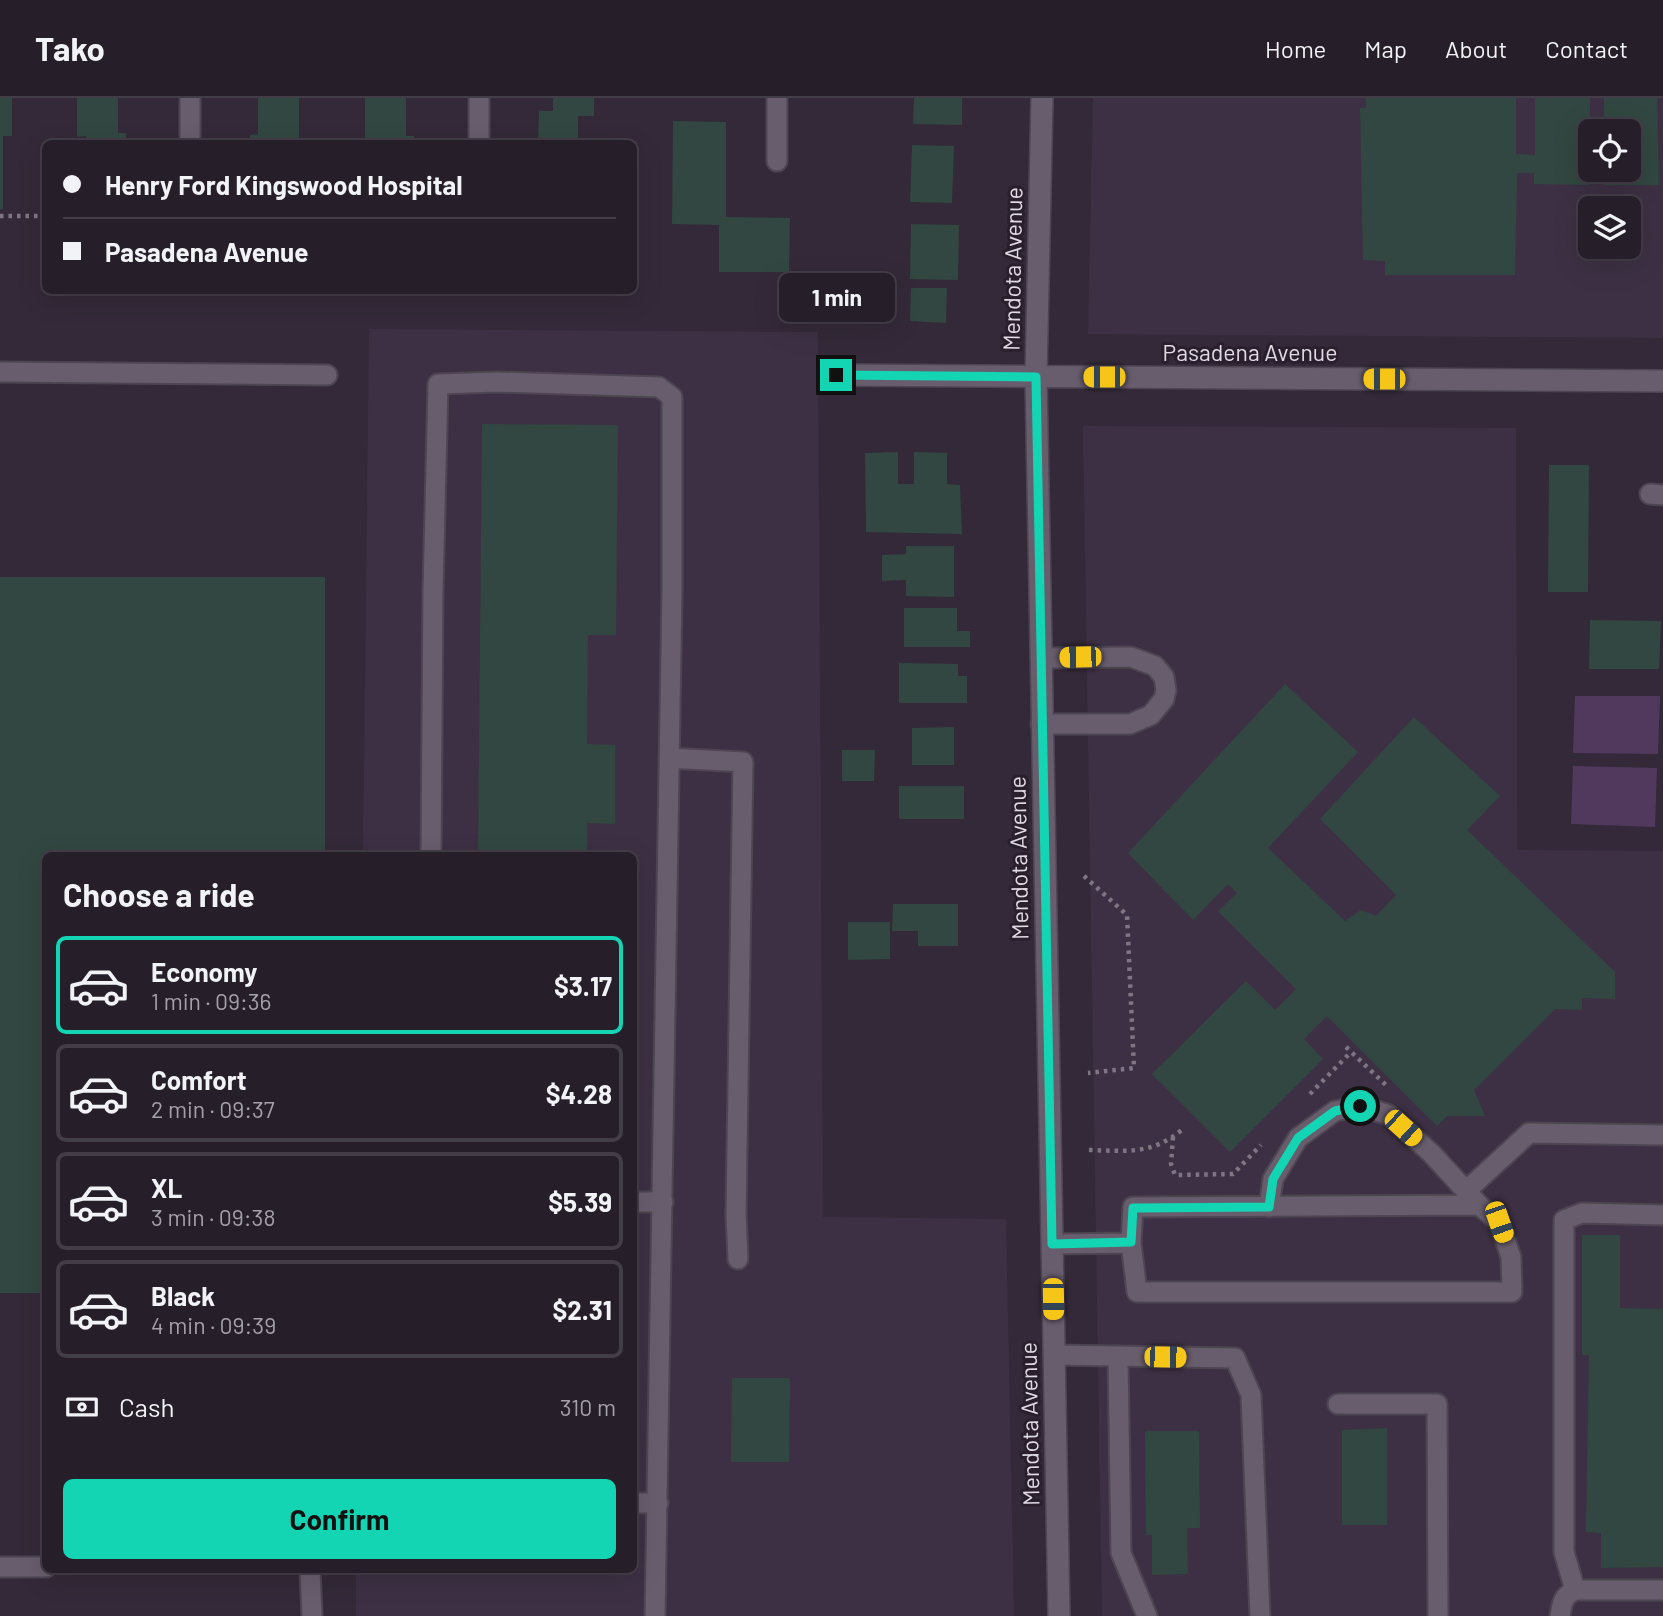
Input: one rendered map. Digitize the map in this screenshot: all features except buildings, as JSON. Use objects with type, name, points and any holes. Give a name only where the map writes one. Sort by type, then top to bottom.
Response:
[{"type":"street","name":"Mendota Avenue","points":[[1042,98],[1036,377],[1059,1616]]},
{"type":"street","name":"Pasadena Avenue","points":[[836,375],[1663,381]]},
{"type":"lane","points":[[190,98],[190,140]]},
{"type":"lane","points":[[478,140],[479,98]]},
{"type":"lane","points":[[777,98],[777,160]]},
{"type":"lane","points":[[0,372],[327,375]]},
{"type":"lane","points":[[431,852],[433,565],[438,384],[497,382],[659,387],[672,397],[673,590],[655,1616]]},
{"type":"lane","points":[[1041,657],[1132,657],[1155,666],[1164,677],[1166,690],[1164,699],[1151,715],[1130,724],[1041,723]]},
{"type":"lane","points":[[669,758],[743,762],[736,1214],[738,1259]]},
{"type":"lane","points":[[1269,1207],[1273,1179],[1298,1138],[1335,1111],[1360,1106],[1389,1115],[1431,1153],[1472,1198],[1499,1222],[1511,1257],[1512,1292],[1137,1292],[1131,1242],[1133,1208],[1269,1207],[1472,1198],[1529,1133],[1663,1135]]},
{"type":"lane","points":[[637,1202],[663,1202]]},
{"type":"lane","points":[[1575,1590],[1564,1552],[1564,1220],[1582,1213],[1663,1215]]},
{"type":"lane","points":[[1052,1244],[1131,1242]]},
{"type":"lane","points":[[1055,1354],[1235,1358],[1251,1395],[1260,1616]]},
{"type":"lane","points":[[1118,1356],[1121,1553],[1147,1616]]},
{"type":"lane","points":[[1338,1404],[1437,1404],[1438,1616]]},
{"type":"lane","points":[[637,1503],[658,1503]]},
{"type":"lane","points":[[0,1567],[42,1567]]},
{"type":"lane","points":[[310,1573],[312,1616]]},
{"type":"lane","points":[[1560,1616],[1566,1594],[1575,1590],[1663,1590]]},
{"type":"path","points":[[0,216],[42,216]]},
{"type":"path","points":[[1084,876],[1127,915],[1134,1068],[1088,1073]]},
{"type":"path","points":[[1346,1047],[1388,1087]]},
{"type":"path","points":[[1306,1099],[1351,1052]]},
{"type":"path","points":[[1089,1150],[1143,1151],[1173,1138],[1183,1129]]},
{"type":"path","points":[[1173,1138],[1171,1164],[1175,1175],[1233,1174],[1269,1136]]},
{"type":"shaded area","points":[[1093,98],[1663,98],[1663,338],[1088,334]]},
{"type":"shaded area","points":[[369,329],[818,332],[823,1217],[1006,1219],[1014,1616],[356,1616],[356,1573],[637,1573],[637,852],[363,852]]},
{"type":"shaded area","points":[[1083,426],[1516,428],[1517,850],[1663,851],[1663,1616],[1102,1616]]},
{"type":"shaded area","points":[[1575,696],[1660,696],[1658,754],[1573,753]]},
{"type":"shaded area","points":[[1573,766],[1657,768],[1655,827],[1571,824]]},
{"type":"route","points":[[836,375],[1036,377],[1052,1244],[1131,1242],[1133,1208],[1269,1207],[1273,1179],[1298,1138],[1335,1111],[1360,1106]]}]
